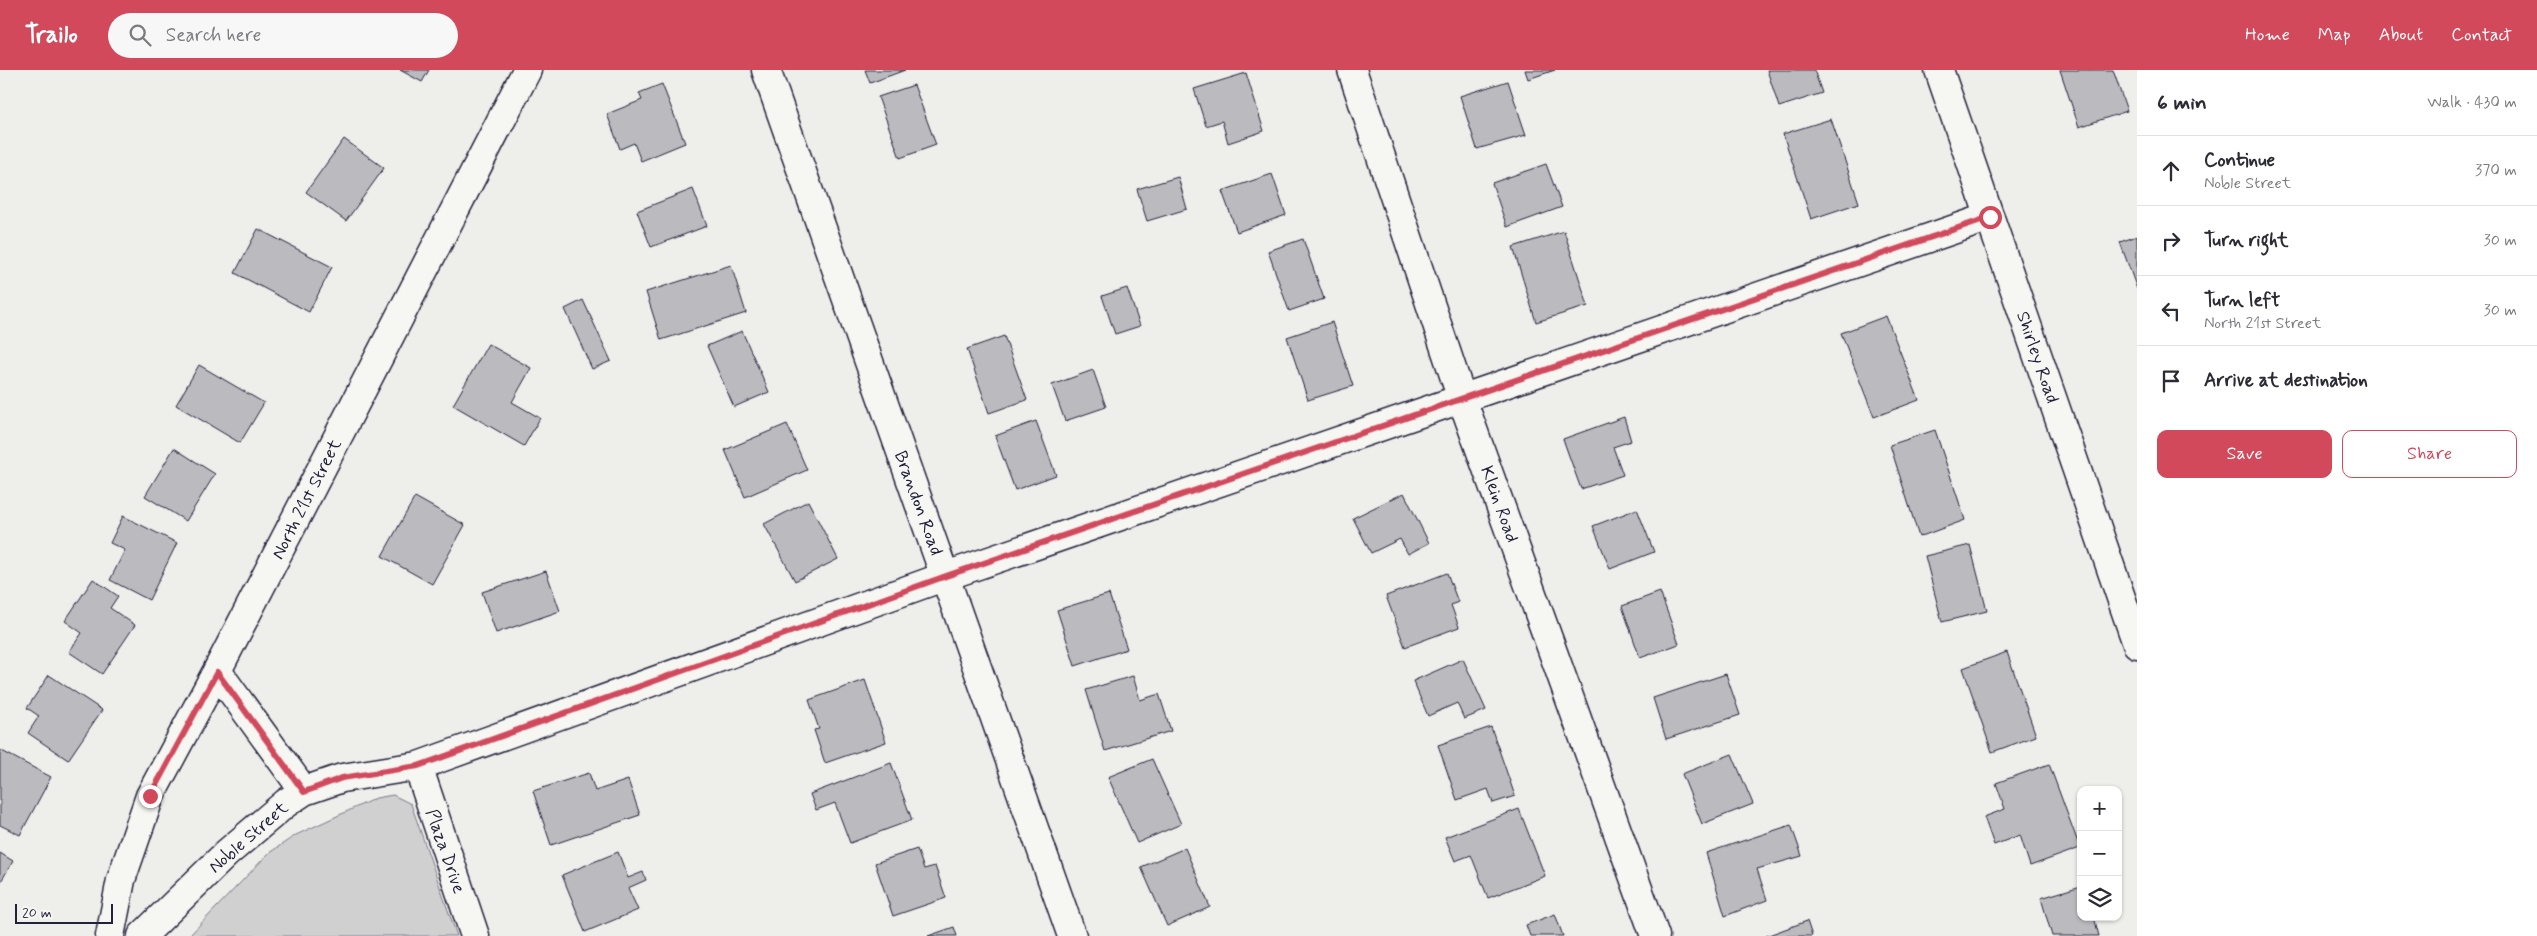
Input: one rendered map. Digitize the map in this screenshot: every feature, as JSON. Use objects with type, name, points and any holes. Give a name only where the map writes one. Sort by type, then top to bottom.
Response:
[{"type":"street","name":"North 21st Street","points":[[110,936],[121,880],[150,796],[217,672],[526,70]]},
{"type":"street","name":"Brandon Road","points":[[766,70],[1072,936]]},
{"type":"street","name":"Klein Road","points":[[1352,70],[1462,399],[1655,936]]},
{"type":"street","name":"Shirley Road","points":[[1939,70],[2137,644]]},
{"type":"street","name":"Noble Street","points":[[142,936],[227,852],[286,803],[304,792],[342,778],[418,766],[946,576],[1990,217]]},
{"type":"street","points":[[217,672],[304,792]]},
{"type":"street","name":"Plaza Drive","points":[[418,766],[475,936]]},
{"type":"shaded area","points":[[393,795],[411,804],[457,936],[189,936],[269,853],[296,835],[376,798]]},
{"type":"building","points":[[400,70],[429,70],[422,82]]},
{"type":"building","points":[[865,70],[905,70],[870,83]]},
{"type":"building","points":[[1525,70],[1555,70],[1528,79]]},
{"type":"building","points":[[1767,70],[1814,70],[1822,93],[1779,107]]},
{"type":"building","points":[[2060,70],[2113,70],[2127,111],[2079,127]]},
{"type":"building","points":[[1246,73],[1264,131],[1228,143],[1222,121],[1206,126],[1194,89]]},
{"type":"building","points":[[1508,81],[1526,135],[1477,149],[1460,96]]},
{"type":"building","points":[[662,84],[685,143],[641,161],[634,143],[620,149],[607,114],[642,100],[639,93]]},
{"type":"building","points":[[914,85],[936,145],[900,158],[878,97]]},
{"type":"building","points":[[1831,119],[1859,203],[1811,219],[1783,134]]},
{"type":"building","points":[[344,139],[384,168],[346,221],[306,192]]},
{"type":"building","points":[[1546,164],[1562,207],[1507,227],[1492,183]]},
{"type":"building","points":[[1272,174],[1286,215],[1237,232],[1222,191]]},
{"type":"building","points":[[1178,177],[1187,209],[1147,221],[1137,189]]},
{"type":"building","points":[[693,189],[707,226],[651,247],[637,211]]},
{"type":"building","points":[[258,229],[332,267],[309,312],[235,273]]},
{"type":"building","points":[[1564,231],[1588,306],[1536,322],[1513,247]]},
{"type":"building","points":[[2137,236],[2137,289],[2120,242]]},
{"type":"building","points":[[1303,239],[1324,299],[1289,311],[1268,251]]},
{"type":"building","points":[[731,265],[746,313],[661,340],[646,292]]},
{"type":"building","points":[[1127,288],[1140,326],[1115,334],[1102,296]]},
{"type":"building","points":[[583,300],[611,361],[592,369],[565,309]]},
{"type":"building","points":[[1886,316],[1919,400],[1874,417],[1841,333]]},
{"type":"building","points":[[1332,322],[1353,386],[1308,400],[1287,337]]},
{"type":"building","points":[[742,331],[769,392],[734,407],[707,346]]},
{"type":"building","points":[[1004,336],[1027,400],[989,413],[967,349]]},
{"type":"building","points":[[488,344],[531,368],[512,402],[540,418],[524,446],[453,405]]},
{"type":"building","points":[[199,365],[264,403],[240,443],[176,405]]},
{"type":"building","points":[[1093,370],[1106,407],[1065,421],[1052,385]]},
{"type":"building","points":[[1624,417],[1631,441],[1613,447],[1623,475],[1581,489],[1563,439]]},
{"type":"building","points":[[1036,421],[1056,475],[1015,490],[995,436]]},
{"type":"building","points":[[787,424],[807,470],[745,497],[725,450]]},
{"type":"building","points":[[1935,430],[1965,520],[1919,537],[1890,445]]},
{"type":"building","points":[[174,448],[215,474],[186,521],[145,496]]},
{"type":"building","points":[[1404,493],[1429,543],[1408,554],[1400,539],[1371,553],[1353,518]]},
{"type":"building","points":[[415,497],[465,525],[432,584],[382,556]]},
{"type":"building","points":[[808,501],[838,559],[795,581],[764,524]]},
{"type":"building","points":[[1637,509],[1654,552],[1610,569],[1593,526]]},
{"type":"building","points":[[123,516],[177,543],[149,600],[110,580],[125,550],[110,543]]},
{"type":"building","points":[[1970,545],[1987,611],[1942,622],[1925,556]]},
{"type":"building","points":[[546,571],[560,611],[496,633],[482,592]]},
{"type":"building","points":[[1447,573],[1458,602],[1451,605],[1459,627],[1405,647],[1386,596]]},
{"type":"building","points":[[93,579],[118,596],[110,608],[135,625],[102,674],[69,652],[82,633],[65,621]]},
{"type":"building","points":[[1660,592],[1679,644],[1640,658],[1622,606]]},
{"type":"building","points":[[1109,594],[1127,649],[1075,666],[1057,610]]},
{"type":"building","points":[[2007,652],[2036,736],[1992,752],[1963,668]]},
{"type":"building","points":[[1463,659],[1486,710],[1464,719],[1457,703],[1428,716],[1413,681]]},
{"type":"building","points":[[1726,674],[1740,715],[1666,739],[1653,698]]},
{"type":"building","points":[[49,675],[102,710],[68,760],[28,733],[39,716],[27,708]]},
{"type":"building","points":[[1133,676],[1140,700],[1159,694],[1171,731],[1105,751],[1086,690]]},
{"type":"building","points":[[865,680],[886,742],[825,763],[814,730],[819,729],[809,700]]},
{"type":"building","points":[[1491,727],[1515,796],[1493,803],[1488,789],[1457,800],[1438,745]]},
{"type":"building","points":[[0,750],[51,777],[20,835],[0,825]]},
{"type":"building","points":[[1732,754],[1753,804],[1702,824],[1682,774]]},
{"type":"building","points":[[1152,759],[1181,824],[1137,843],[1108,777]]},
{"type":"building","points":[[891,763],[912,820],[850,843],[835,803],[816,810],[810,794]]},
{"type":"building","points":[[2049,764],[2077,840],[2077,849],[2030,866],[2020,835],[1994,845],[1984,817],[2005,809],[1996,783]]},
{"type":"building","points":[[589,773],[595,791],[628,780],[640,815],[551,845],[533,791]]},
{"type":"building","points":[[1519,809],[1545,876],[1488,898],[1471,855],[1455,861],[1445,837]]},
{"type":"building","points":[[1791,825],[1802,856],[1757,869],[1767,900],[1725,916],[1706,853]]},
{"type":"building","points":[[1185,848],[1210,907],[1167,926],[1141,867]]},
{"type":"building","points":[[917,849],[924,869],[935,866],[946,898],[893,916],[875,863]]},
{"type":"building","points":[[618,852],[628,878],[643,872],[646,880],[628,888],[638,910],[585,932],[562,875]]},
{"type":"building","points":[[0,853],[13,861],[0,883]]},
{"type":"building","points":[[2077,887],[2077,921],[2095,921],[2099,936],[2052,936],[2041,898]]},
{"type":"building","points":[[1555,914],[1563,936],[1530,936],[1526,925]]},
{"type":"building","points":[[1807,921],[1812,936],[1766,936]]},
{"type":"building","points":[[954,927],[957,936],[928,936]]},
{"type":"route","points":[[150,796],[217,672],[304,792],[342,778],[418,766],[946,576],[1990,217]]}]
